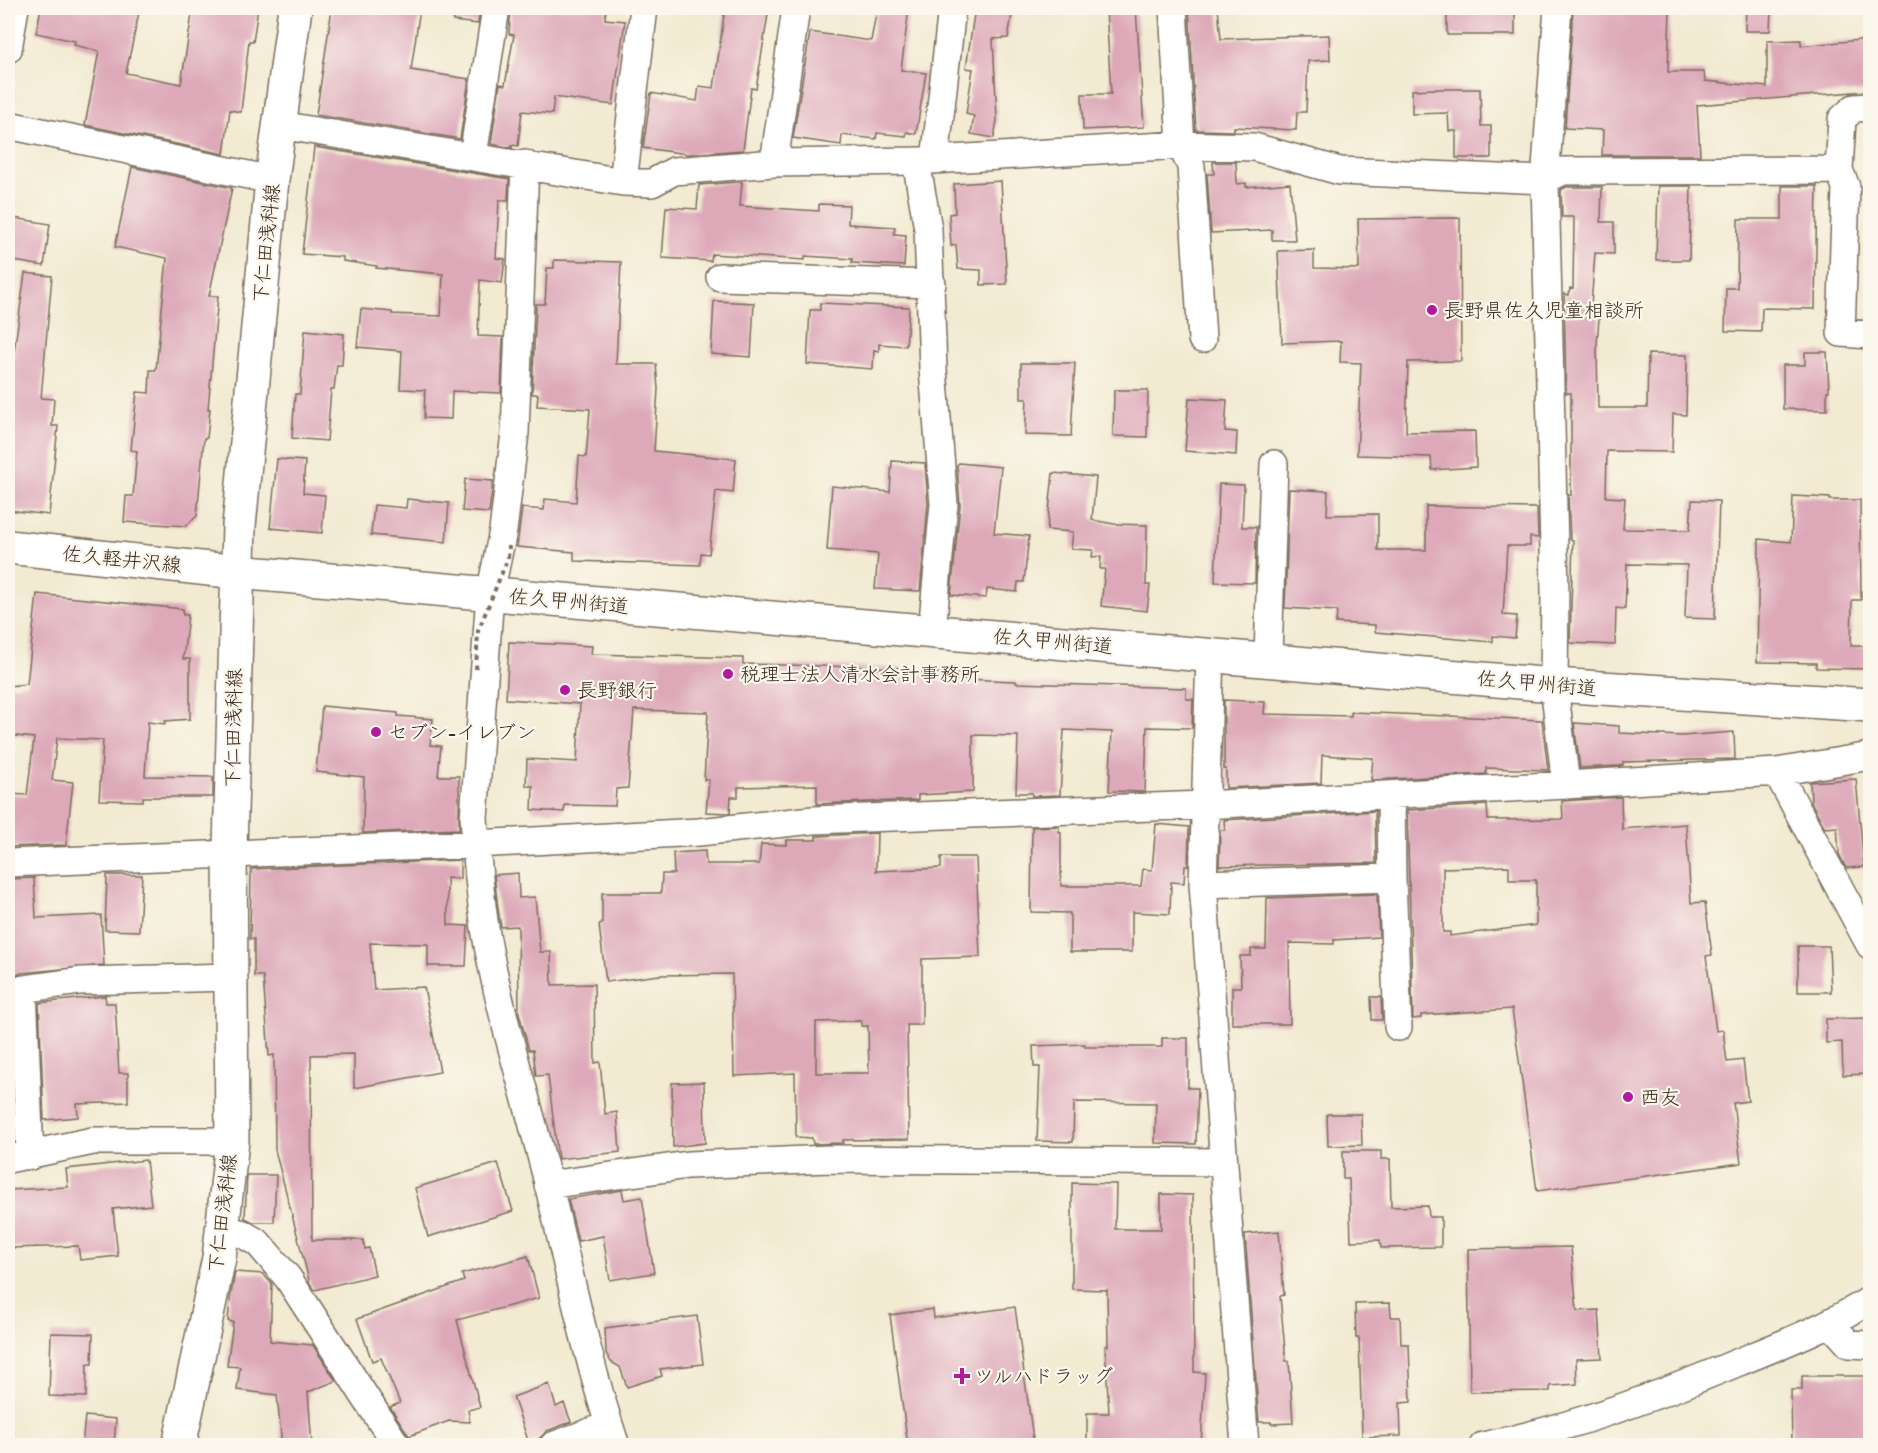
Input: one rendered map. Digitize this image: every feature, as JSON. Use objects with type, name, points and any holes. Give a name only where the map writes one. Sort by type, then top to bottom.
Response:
[{"type":"main road","name":"下仁田浅科線","points":[[178,1446],[223,1230],[232,1141],[230,977],[237,572],[272,180],[295,8]]},
{"type":"main road","name":"佐久軽井沢線","points":[[8,547],[237,572]]},
{"type":"main road","name":"佐久甲州街道","points":[[237,572],[1554,685],[1870,705]]},
{"type":"street","points":[[8,49],[15,8]]},
{"type":"street","points":[[473,156],[496,8]]},
{"type":"street","points":[[623,182],[644,8]]},
{"type":"street","points":[[774,163],[796,8]]},
{"type":"street","points":[[932,631],[944,504],[933,369],[932,284],[926,161],[952,8]]},
{"type":"street","points":[[1173,8],[1180,145],[1191,166],[1202,339]]},
{"type":"street","points":[[1558,8],[1545,180],[1555,590],[1554,685],[1566,786]]},
{"type":"street","points":[[1870,107],[1854,108],[1842,119],[1839,170],[1846,187],[1841,333],[1870,335]]},
{"type":"street","points":[[279,125],[623,182],[652,183],[674,171],[774,163],[926,161],[1180,145],[1254,147],[1340,171],[1545,180],[1563,171],[1839,170]]},
{"type":"street","points":[[8,126],[272,180]]},
{"type":"street","points":[[525,164],[514,433],[503,531],[490,594],[474,818],[487,938],[498,993],[548,1185],[581,1331],[613,1435],[553,1446]]},
{"type":"street","points":[[720,277],[932,284]]},
{"type":"street","points":[[1268,659],[1274,464]]},
{"type":"street","points":[[1210,654],[1203,884],[1245,1446]]},
{"type":"street","points":[[8,863],[476,844],[699,832],[813,820],[1204,805],[1566,786],[1777,772],[1870,756]]},
{"type":"street","points":[[1777,772],[1870,945]]},
{"type":"street","points":[[1391,795],[1398,1027]]},
{"type":"street","points":[[1203,884],[1392,878]]},
{"type":"street","points":[[230,977],[81,981],[23,989],[19,1158],[93,1140],[232,1141]]},
{"type":"street","points":[[548,1185],[688,1165],[829,1159],[1224,1162]]},
{"type":"street","points":[[223,1230],[240,1233],[258,1244],[288,1278],[384,1422],[397,1446]]},
{"type":"street","points":[[1483,1446],[1608,1414],[1831,1324],[1870,1300]]},
{"type":"street","points":[[1831,1324],[1849,1344],[1870,1345]]},
{"type":"path","points":[[476,669],[478,631],[508,558],[509,546]]},
{"type":"building","points":[[41,8],[140,8],[126,73],[181,84],[193,8],[258,8],[253,42],[249,41],[241,112],[230,110],[224,154],[85,125],[99,51],[74,45],[75,41],[36,33]]},
{"type":"building","points":[[332,8],[420,8],[411,70],[469,79],[460,139],[316,115]]},
{"type":"building","points":[[454,8],[480,8],[478,24],[453,21]]},
{"type":"building","points":[[511,8],[606,9],[605,19],[625,21],[613,105],[554,97],[552,114],[522,111],[518,146],[512,145],[512,148],[491,144],[500,84],[505,85],[514,35],[509,34]]},
{"type":"building","points":[[725,8],[769,8],[756,89],[751,88],[743,150],[688,154],[643,148],[651,93],[697,101],[699,86],[714,88]]},
{"type":"building","points":[[877,8],[909,8],[901,70],[926,73],[916,134],[907,132],[906,136],[877,133],[876,139],[842,135],[841,145],[793,138],[810,32],[871,41]]},
{"type":"building","points":[[975,8],[1013,9],[1008,38],[993,39],[997,120],[994,138],[971,134],[974,116],[966,114],[973,69],[966,68]]},
{"type":"building","points":[[1106,8],[1136,8],[1144,127],[1083,130],[1082,94],[1111,94]]},
{"type":"building","points":[[1189,8],[1218,8],[1221,39],[1329,35],[1330,60],[1308,61],[1306,112],[1297,112],[1296,130],[1234,127],[1234,131],[1196,130]]},
{"type":"building","points":[[1447,8],[1515,8],[1515,35],[1447,35]]},
{"type":"building","points":[[1573,8],[1670,8],[1668,72],[1704,72],[1705,81],[1767,87],[1767,41],[1801,40],[1801,46],[1870,39],[1870,79],[1865,79],[1866,91],[1697,105],[1700,155],[1602,155],[1603,130],[1565,128]]},
{"type":"building","points":[[1746,8],[1771,8],[1770,31],[1745,31]]},
{"type":"building","points":[[1480,89],[1481,126],[1491,126],[1491,158],[1456,158],[1456,131],[1449,131],[1448,113],[1412,114],[1412,90]]},
{"type":"building","points":[[314,147],[509,179],[508,200],[499,200],[496,258],[505,259],[502,283],[480,280],[478,336],[503,337],[501,393],[452,391],[451,419],[424,418],[425,390],[400,389],[402,351],[357,347],[361,309],[392,312],[392,314],[441,316],[443,274],[376,268],[377,266],[343,261],[343,257],[302,254]]},
{"type":"building","points":[[1213,162],[1236,162],[1237,184],[1246,183],[1246,187],[1290,183],[1295,240],[1272,240],[1272,230],[1211,233],[1207,174],[1214,174]]},
{"type":"building","points":[[132,167],[232,188],[209,296],[218,296],[208,409],[210,409],[207,438],[204,438],[197,516],[186,526],[124,522],[126,496],[133,496],[137,451],[131,450],[137,392],[149,393],[150,370],[156,370],[167,258],[115,247]]},
{"type":"building","points":[[1001,181],[1007,284],[981,285],[981,270],[958,269],[956,245],[951,246],[949,214],[955,213],[954,184]]},
{"type":"building","points":[[742,182],[740,206],[819,211],[819,204],[849,205],[848,224],[895,227],[894,234],[906,235],[904,266],[852,263],[852,259],[805,256],[805,260],[712,254],[711,261],[662,258],[666,207],[697,209],[699,185]]},
{"type":"building","points":[[1658,186],[1691,186],[1689,260],[1656,260]]},
{"type":"building","points":[[1782,186],[1817,186],[1815,309],[1762,308],[1761,332],[1725,331],[1726,288],[1737,288],[1738,219],[1782,219]]},
{"type":"building","points":[[1566,187],[1602,187],[1601,222],[1614,222],[1614,254],[1595,253],[1591,306],[1600,306],[1597,344],[1598,408],[1647,408],[1648,354],[1687,355],[1686,415],[1673,414],[1672,452],[1607,451],[1606,497],[1625,498],[1623,529],[1690,530],[1692,500],[1719,501],[1715,619],[1685,618],[1687,565],[1627,564],[1625,609],[1616,608],[1615,645],[1570,643],[1573,540],[1570,539],[1568,495],[1571,495],[1571,393],[1566,393],[1564,294],[1569,295],[1570,288],[1573,289],[1574,217],[1562,217],[1561,190]]},
{"type":"building","points":[[8,217],[50,224],[44,266],[8,260]]},
{"type":"building","points":[[1460,218],[1461,361],[1408,362],[1406,432],[1475,431],[1476,467],[1432,470],[1431,457],[1357,455],[1361,363],[1340,362],[1341,341],[1282,343],[1278,251],[1314,250],[1314,268],[1359,269],[1358,219]]},
{"type":"building","points":[[554,260],[621,262],[616,364],[656,364],[658,389],[654,451],[736,459],[733,493],[716,491],[709,554],[701,553],[700,565],[574,561],[574,552],[517,547],[522,508],[544,510],[545,499],[576,502],[579,456],[586,457],[590,409],[537,406],[538,394],[532,394],[536,304],[545,304],[547,268],[554,268]]},
{"type":"building","points":[[25,273],[52,276],[41,398],[54,399],[52,426],[58,426],[49,515],[8,510],[8,396]]},
{"type":"building","points":[[714,301],[754,303],[751,357],[711,354]]},
{"type":"building","points":[[820,303],[909,307],[906,346],[879,344],[879,351],[874,350],[873,369],[807,364],[810,310],[820,310]]},
{"type":"building","points":[[305,330],[344,334],[342,365],[337,365],[334,389],[331,389],[327,441],[292,438],[295,394],[300,394]]},
{"type":"building","points":[[1805,352],[1827,352],[1829,391],[1827,391],[1827,410],[1783,409],[1783,365],[1805,365]]},
{"type":"building","points":[[1021,363],[1075,363],[1071,436],[1025,435],[1027,399],[1021,399]]},
{"type":"building","points":[[1114,390],[1148,390],[1147,437],[1113,436]]},
{"type":"building","points":[[1189,398],[1227,400],[1225,431],[1237,432],[1236,455],[1185,451]]},
{"type":"building","points":[[277,459],[305,461],[303,493],[325,495],[322,533],[270,528]]},
{"type":"building","points":[[892,461],[925,463],[928,504],[920,591],[875,589],[878,554],[827,550],[832,486],[890,492]]},
{"type":"building","points":[[959,463],[1001,467],[994,533],[1029,536],[1024,582],[1018,582],[1017,592],[987,589],[986,598],[951,595],[960,505],[957,465]]},
{"type":"building","points":[[1053,473],[1096,477],[1092,520],[1114,524],[1147,525],[1146,585],[1150,585],[1147,611],[1101,606],[1105,569],[1100,569],[1101,556],[1092,557],[1093,550],[1071,549],[1073,532],[1047,530]]},
{"type":"building","points":[[465,479],[493,481],[489,513],[462,511]]},
{"type":"building","points":[[1219,484],[1244,485],[1242,527],[1256,527],[1255,583],[1215,582]]},
{"type":"building","points":[[1289,489],[1328,491],[1327,515],[1378,514],[1378,550],[1426,550],[1426,506],[1537,508],[1538,538],[1530,537],[1530,546],[1507,546],[1503,615],[1517,616],[1515,638],[1493,636],[1493,642],[1375,632],[1375,625],[1336,623],[1337,611],[1285,608]]},
{"type":"building","points":[[1793,496],[1860,500],[1861,600],[1852,600],[1851,646],[1867,646],[1866,669],[1816,668],[1816,663],[1757,662],[1759,539],[1791,542]]},
{"type":"building","points":[[407,499],[449,503],[446,542],[371,535],[374,505],[406,508]]},
{"type":"building","points":[[37,594],[183,609],[183,615],[188,615],[183,659],[190,659],[190,719],[165,721],[165,724],[148,722],[145,776],[213,777],[213,797],[143,797],[143,801],[99,800],[103,740],[57,738],[52,780],[73,782],[66,845],[8,847],[8,794],[27,795],[34,738],[8,735],[8,686],[27,684]]},
{"type":"building","points":[[509,642],[592,646],[591,654],[743,658],[743,664],[901,668],[901,672],[963,674],[963,679],[1016,681],[1016,683],[1186,688],[1186,699],[1193,699],[1192,728],[1147,727],[1145,792],[1109,791],[1112,732],[1064,730],[1060,795],[1032,796],[1032,793],[1016,793],[1018,736],[973,735],[973,792],[918,795],[918,800],[817,804],[817,785],[738,787],[738,797],[731,797],[730,813],[727,813],[706,812],[709,780],[704,780],[708,712],[634,710],[628,788],[616,789],[615,806],[565,805],[564,812],[532,810],[533,786],[526,786],[527,759],[577,762],[580,704],[506,699]]},
{"type":"building","points":[[1224,700],[1265,702],[1264,714],[1351,716],[1351,712],[1542,720],[1548,770],[1486,768],[1486,774],[1371,780],[1373,758],[1322,755],[1321,783],[1226,788]]},
{"type":"building","points":[[322,706],[398,713],[398,716],[433,719],[430,745],[441,746],[438,776],[459,776],[459,829],[363,833],[364,777],[316,772]]},
{"type":"building","points":[[1574,723],[1619,726],[1619,733],[1682,736],[1734,732],[1735,759],[1623,762],[1623,765],[1619,766],[1580,768]]},
{"type":"building","points":[[1856,779],[1864,867],[1846,868],[1839,854],[1837,827],[1825,828],[1811,802],[1810,782]]},
{"type":"building","name":"西友","points":[[1621,797],[1622,829],[1686,824],[1691,903],[1705,902],[1712,955],[1706,956],[1716,1031],[1723,1030],[1727,1062],[1743,1060],[1748,1101],[1733,1103],[1741,1163],[1537,1191],[1512,1009],[1421,1015],[1421,1018],[1413,1019],[1407,810],[1487,805],[1488,820],[1563,819],[1562,801]],"holes":[[[1509,866],[1509,880],[1536,880],[1536,925],[1450,936],[1450,932],[1443,932],[1443,868]]]},
{"type":"building","points":[[1375,811],[1376,863],[1219,866],[1220,830],[1225,830],[1224,820]]},
{"type":"building","points":[[1156,824],[1189,827],[1188,866],[1185,866],[1184,883],[1171,882],[1170,914],[1132,912],[1132,952],[1070,952],[1070,913],[1031,912],[1032,827],[1059,826],[1061,886],[1141,886],[1143,869],[1152,870]]},
{"type":"building","points":[[877,833],[876,871],[941,868],[941,857],[976,857],[980,957],[922,959],[922,1025],[907,1025],[909,1139],[843,1140],[843,1143],[813,1144],[812,1138],[796,1137],[795,1073],[734,1076],[732,974],[660,975],[606,982],[599,925],[602,924],[602,893],[661,893],[662,874],[674,874],[673,853],[705,851],[706,864],[759,864],[761,844],[787,845],[787,840],[816,840],[816,836]],"holes":[[[861,1021],[861,1026],[868,1026],[869,1073],[816,1073],[816,1022]]]},
{"type":"building","points":[[460,860],[460,879],[447,878],[448,925],[468,926],[466,966],[428,966],[428,944],[370,943],[374,990],[424,987],[440,1072],[354,1088],[354,1054],[311,1055],[312,1240],[363,1240],[365,1249],[369,1248],[375,1275],[315,1290],[310,1284],[275,1150],[274,1055],[269,1056],[263,976],[254,976],[254,939],[250,939],[251,869]]},
{"type":"building","points":[[518,873],[519,898],[535,897],[540,952],[551,952],[552,985],[594,984],[595,1063],[600,1062],[605,1114],[617,1112],[620,1152],[558,1159],[548,1075],[536,1076],[533,1050],[529,1050],[519,1013],[518,926],[501,927],[498,908],[494,875]]},
{"type":"building","points":[[107,875],[142,875],[139,931],[105,930]]},
{"type":"building","points":[[34,878],[36,918],[101,915],[104,965],[21,973],[13,977],[8,988],[8,879]]},
{"type":"building","points":[[1377,894],[1379,937],[1334,940],[1334,944],[1289,943],[1290,1024],[1232,1024],[1232,987],[1241,987],[1240,956],[1251,956],[1251,949],[1266,949],[1267,898]]},
{"type":"building","points":[[1798,946],[1829,946],[1831,992],[1798,992]]},
{"type":"building","points":[[105,996],[106,1003],[115,1003],[119,1073],[128,1073],[128,1102],[77,1104],[78,1117],[44,1120],[39,1003]]},
{"type":"building","points":[[1371,997],[1381,997],[1382,1020],[1372,1020]]},
{"type":"building","points":[[1870,1018],[1870,1074],[1843,1075],[1842,1042],[1826,1043],[1826,1019]]},
{"type":"building","points":[[1162,1038],[1188,1038],[1188,1088],[1198,1088],[1196,1144],[1155,1143],[1156,1103],[1074,1102],[1073,1142],[1037,1141],[1040,1067],[1034,1067],[1033,1046],[1085,1044],[1085,1047],[1162,1047]]},
{"type":"building","points":[[704,1082],[705,1143],[673,1147],[672,1083]]},
{"type":"building","points":[[1327,1114],[1361,1114],[1362,1145],[1328,1146]]},
{"type":"building","points":[[1343,1151],[1381,1151],[1381,1159],[1390,1159],[1391,1207],[1428,1206],[1429,1217],[1441,1217],[1441,1247],[1381,1248],[1380,1240],[1351,1241],[1349,1179],[1343,1179]]},
{"type":"building","points":[[146,1160],[151,1205],[113,1209],[118,1256],[80,1260],[78,1246],[11,1248],[8,1190],[68,1187],[66,1169]]},
{"type":"building","points":[[498,1163],[513,1211],[428,1237],[415,1188]]},
{"type":"building","points":[[247,1175],[276,1175],[274,1222],[253,1222],[245,1218]]},
{"type":"building","points":[[1072,1183],[1116,1184],[1115,1229],[1161,1229],[1161,1194],[1193,1195],[1194,1372],[1205,1373],[1201,1446],[1087,1446],[1087,1413],[1109,1413],[1105,1346],[1108,1346],[1107,1290],[1072,1289]]},
{"type":"building","points":[[622,1190],[624,1200],[642,1197],[654,1273],[610,1280],[603,1236],[578,1241],[568,1199]]},
{"type":"building","points":[[1279,1231],[1284,1295],[1280,1296],[1286,1361],[1289,1361],[1293,1423],[1271,1424],[1271,1422],[1259,1422],[1245,1234]]},
{"type":"building","points":[[1571,1247],[1577,1311],[1599,1310],[1602,1358],[1576,1359],[1577,1384],[1550,1386],[1550,1391],[1470,1392],[1468,1249]]},
{"type":"building","points":[[528,1256],[539,1298],[457,1320],[480,1407],[468,1410],[470,1422],[449,1421],[409,1436],[390,1407],[400,1403],[381,1358],[372,1361],[357,1319],[464,1281],[462,1274]]},
{"type":"building","points":[[235,1272],[263,1274],[272,1284],[270,1341],[313,1345],[336,1381],[308,1392],[312,1446],[282,1446],[277,1395],[237,1390],[240,1367],[227,1366],[233,1322],[228,1321]]},
{"type":"building","points":[[1390,1303],[1391,1317],[1400,1317],[1401,1344],[1409,1344],[1411,1402],[1400,1403],[1401,1436],[1362,1437],[1359,1338],[1356,1338],[1355,1304]]},
{"type":"building","name":"ツルハドラッグ","points":[[1015,1307],[1034,1446],[908,1446],[890,1315],[933,1309],[934,1318]]},
{"type":"building","points":[[697,1316],[703,1364],[660,1369],[662,1376],[627,1387],[620,1367],[611,1362],[606,1353],[605,1328]]},
{"type":"building","points":[[51,1333],[93,1334],[92,1364],[87,1364],[86,1397],[49,1396]]},
{"type":"building","points":[[1802,1376],[1870,1376],[1870,1446],[1792,1446],[1791,1390],[1802,1390]]},
{"type":"building","points":[[549,1384],[556,1407],[564,1403],[571,1422],[547,1431],[539,1439],[529,1443],[513,1397]]},
{"type":"building","points":[[85,1416],[116,1419],[114,1446],[82,1446]]},
{"type":"place","name":"長野県佐久児童相談所","points":[[1432,310]]},
{"type":"place","name":"税理士法人清水会計事務所","points":[[728,674]]},
{"type":"place","name":"長野銀行","points":[[565,690]]},
{"type":"place","name":"セブン-イレブン","points":[[376,732]]},
{"type":"place","name":"西友","points":[[1628,1097]]},
{"type":"place","name":"ツルハドラッグ","points":[[962,1376]]}]
